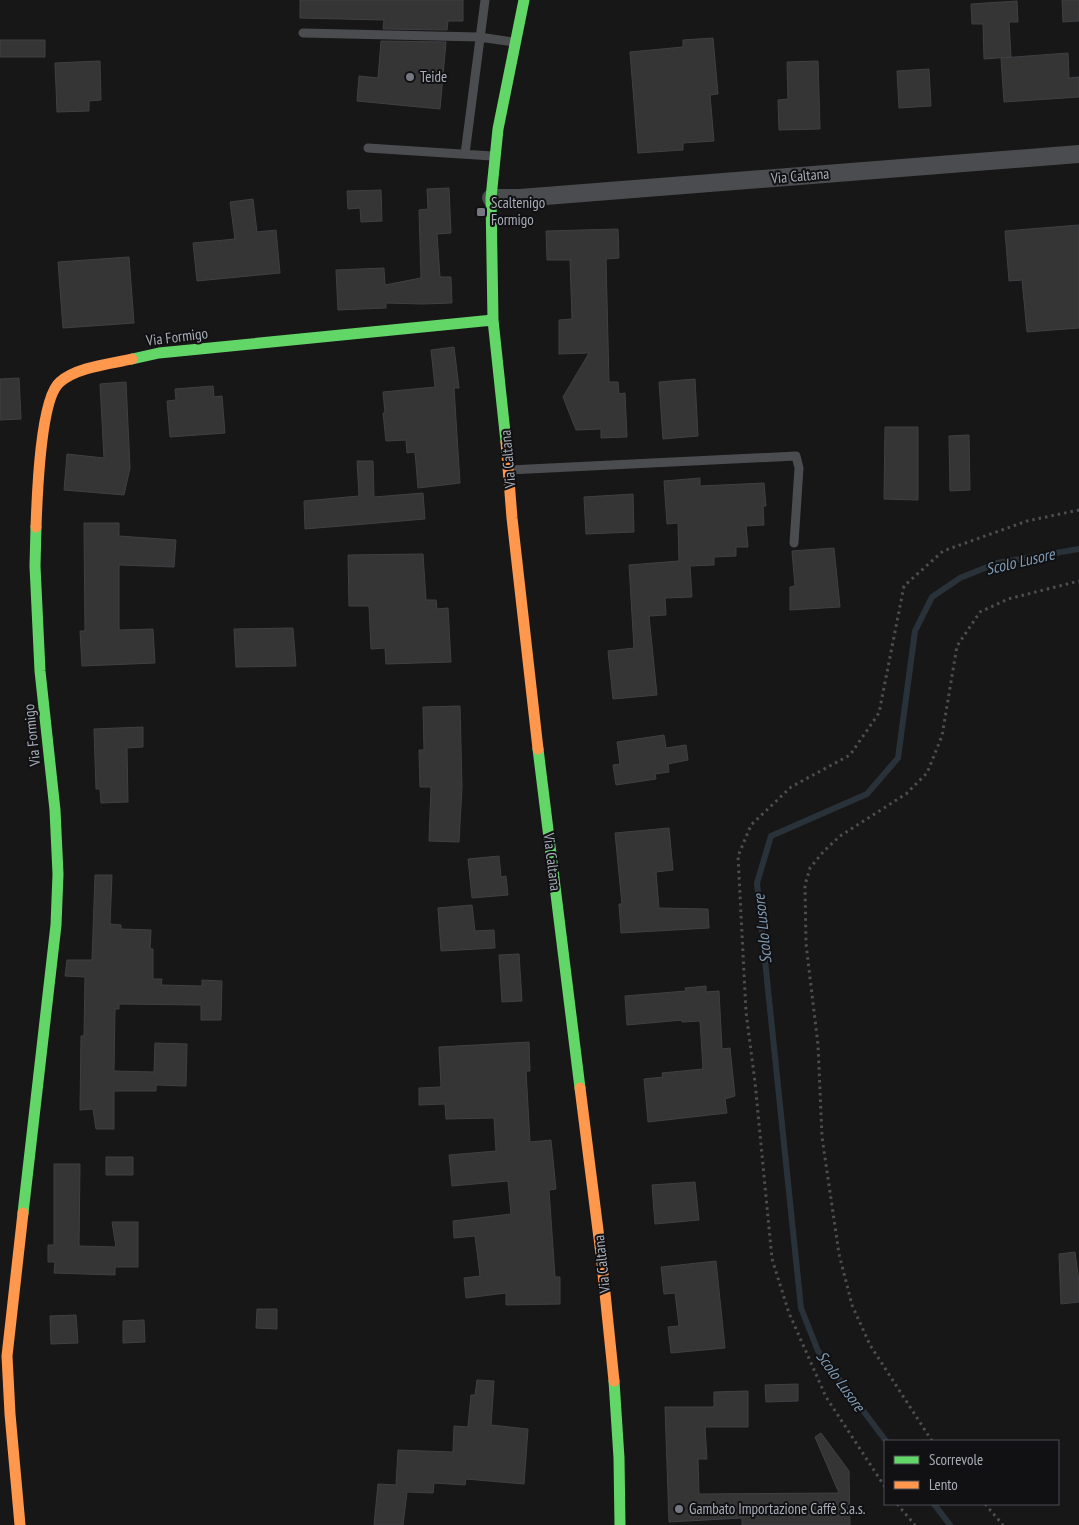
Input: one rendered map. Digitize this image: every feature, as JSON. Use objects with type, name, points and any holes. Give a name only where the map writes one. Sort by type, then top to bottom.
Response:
[{"type":"street","name":"Via Caltana","points":[[524,0],[498,129],[495,156],[491,198],[493,320],[543,790],[601,1254],[615,1390],[620,1525]]},
{"type":"street","name":"Via Caltana","points":[[491,198],[520,198],[1079,154]]},
{"type":"street","name":"Via Formigo","points":[[20,1525],[7,1356],[56,925],[58,874],[55,810],[40,671],[35,566],[37,485],[42,439],[51,394],[58,383],[74,373],[159,353],[493,320]]},
{"type":"lane","points":[[465,154],[484,0]]},
{"type":"lane","points":[[303,33],[480,37],[516,42]]},
{"type":"lane","points":[[368,148],[495,156]]},
{"type":"lane","points":[[508,470],[796,456],[799,468],[794,542]]},
{"type":"path","points":[[884,1485],[826,1397],[789,1313],[772,1259],[755,1082],[746,1012],[738,856],[751,824],[792,787],[850,755],[879,713],[904,586],[944,551],[1027,521],[1079,510]]},
{"type":"path","points":[[931,1440],[870,1345],[852,1305],[839,1254],[822,1137],[818,1045],[806,944],[805,885],[810,868],[840,836],[906,794],[927,774],[942,736],[957,646],[980,612],[1008,600],[1079,581]]},
{"type":"path","points":[[898,1505],[915,1525]]},
{"type":"path","points":[[986,1505],[1004,1525]]},
{"type":"building","points":[[300,0],[463,0],[463,21],[448,21],[447,30],[383,29],[384,20],[300,18]]},
{"type":"building","points":[[1062,0],[1079,0],[1079,21],[1063,22]]},
{"type":"building","points":[[1017,1],[1018,22],[1009,22],[1011,57],[984,59],[983,24],[972,24],[971,4]]},
{"type":"building","points":[[713,38],[718,94],[710,95],[714,141],[683,143],[683,150],[638,153],[630,52],[683,47],[683,40]]},
{"type":"building","points":[[0,40],[45,40],[45,57],[0,57]]},
{"type":"building","name":"Teide","points":[[381,41],[446,42],[440,109],[357,101],[359,76],[378,78]]},
{"type":"building","points":[[1068,53],[1069,78],[1079,77],[1079,97],[1004,102],[1001,58]]},
{"type":"building","points":[[100,61],[101,100],[89,101],[89,111],[57,112],[55,63]]},
{"type":"building","points":[[818,61],[820,129],[779,130],[778,100],[788,99],[787,62]]},
{"type":"building","points":[[929,69],[931,106],[899,108],[897,71]]},
{"type":"building","points":[[449,188],[451,233],[437,234],[440,277],[451,277],[452,303],[386,303],[386,308],[338,310],[336,270],[384,268],[385,285],[421,278],[419,210],[428,209],[427,189]]},
{"type":"building","points":[[381,190],[382,221],[361,222],[360,208],[348,209],[347,191]]},
{"type":"building","points":[[253,199],[257,232],[276,230],[280,273],[197,281],[193,243],[235,239],[230,202]]},
{"type":"building","points":[[1079,225],[1079,328],[1027,332],[1022,280],[1009,281],[1005,231]]},
{"type":"building","points":[[618,229],[619,258],[606,259],[609,382],[618,382],[619,394],[625,393],[627,437],[601,438],[601,429],[576,430],[563,397],[589,353],[559,354],[559,320],[572,319],[570,260],[547,260],[546,231]]},
{"type":"building","points":[[129,257],[134,323],[63,328],[58,262]]},
{"type":"building","points":[[454,347],[459,388],[454,388],[460,483],[418,488],[415,452],[407,453],[406,440],[386,441],[383,392],[435,387],[431,350]]},
{"type":"building","points":[[19,378],[21,419],[0,420],[0,379]]},
{"type":"building","points":[[695,379],[698,436],[663,439],[659,382]]},
{"type":"building","points":[[126,382],[130,468],[124,495],[64,490],[67,454],[104,458],[100,384]]},
{"type":"building","points":[[213,386],[214,397],[222,396],[225,433],[170,437],[167,401],[176,400],[175,389]]},
{"type":"building","points":[[885,427],[918,427],[918,500],[884,499]]},
{"type":"building","points":[[969,435],[970,490],[950,491],[949,436]]},
{"type":"building","points":[[357,461],[373,461],[374,497],[423,493],[425,519],[305,529],[304,501],[359,496]]},
{"type":"building","points":[[700,478],[700,486],[764,483],[766,506],[763,506],[764,525],[746,526],[748,547],[736,547],[736,556],[714,557],[714,565],[690,566],[692,597],[665,598],[666,615],[649,616],[657,695],[613,699],[608,651],[634,648],[629,565],[679,561],[678,523],[667,524],[664,481]]},
{"type":"building","points":[[633,494],[634,532],[586,534],[584,497]]},
{"type":"building","points":[[84,523],[119,523],[119,536],[176,540],[174,567],[119,565],[119,630],[153,629],[155,663],[82,666],[80,631],[85,631]]},
{"type":"building","points":[[834,548],[840,607],[790,610],[790,587],[795,586],[792,551]]},
{"type":"building","points":[[423,554],[426,600],[436,600],[437,609],[448,608],[451,662],[386,664],[385,648],[371,649],[369,606],[349,606],[348,555]]},
{"type":"building","points":[[293,628],[296,666],[236,667],[234,629]]},
{"type":"building","points":[[460,706],[462,787],[459,842],[429,841],[431,787],[420,787],[419,750],[424,750],[423,707]]},
{"type":"building","points":[[143,727],[143,747],[127,748],[128,802],[101,803],[100,789],[96,789],[94,729]]},
{"type":"building","points":[[664,735],[666,748],[686,745],[688,760],[668,764],[669,772],[655,774],[656,779],[616,785],[613,765],[620,764],[617,742]]},
{"type":"building","points":[[669,828],[673,870],[656,872],[659,908],[708,909],[709,928],[621,933],[619,904],[622,904],[615,833]]},
{"type":"building","points":[[499,856],[501,877],[506,876],[508,895],[472,898],[468,859]]},
{"type":"building","points":[[95,875],[112,875],[110,924],[121,925],[121,929],[151,930],[150,949],[153,949],[153,979],[162,979],[161,985],[202,986],[202,980],[222,981],[221,1020],[201,1020],[201,1005],[119,1004],[119,1009],[115,1009],[114,1071],[154,1072],[155,1043],[187,1044],[186,1086],[156,1085],[156,1091],[114,1091],[114,1129],[96,1129],[93,1109],[80,1110],[81,1036],[84,1036],[85,977],[65,976],[67,960],[92,960]]},
{"type":"building","points":[[472,905],[475,931],[494,930],[495,948],[441,951],[438,908]]},
{"type":"building","points":[[519,954],[522,1001],[502,1002],[499,955]]},
{"type":"building","points":[[706,986],[706,992],[719,991],[722,1049],[730,1048],[735,1096],[725,1099],[727,1113],[648,1122],[644,1079],[663,1077],[662,1073],[703,1069],[700,1021],[682,1022],[682,1020],[627,1025],[625,996],[686,991],[685,988]]},
{"type":"building","points":[[529,1042],[530,1071],[526,1071],[530,1142],[551,1140],[556,1189],[549,1190],[555,1277],[560,1277],[560,1304],[506,1305],[506,1293],[466,1298],[464,1278],[480,1276],[475,1236],[454,1238],[453,1221],[511,1214],[508,1181],[452,1186],[449,1155],[496,1151],[494,1118],[446,1119],[445,1104],[419,1105],[419,1088],[441,1087],[439,1047]]},
{"type":"building","points":[[106,1157],[133,1157],[133,1175],[106,1175]]},
{"type":"building","points":[[54,1164],[80,1164],[79,1246],[116,1247],[112,1222],[138,1222],[138,1267],[115,1267],[115,1275],[54,1273],[55,1262],[48,1262],[48,1245],[54,1245]]},
{"type":"building","points":[[695,1182],[699,1220],[655,1224],[652,1185]]},
{"type":"building","points":[[1075,1252],[1079,1282],[1079,1302],[1061,1304],[1059,1254]]},
{"type":"building","points":[[716,1261],[725,1348],[671,1353],[668,1327],[679,1326],[675,1293],[664,1294],[661,1267]]},
{"type":"building","points":[[257,1309],[277,1309],[277,1329],[256,1328]]},
{"type":"building","points":[[76,1315],[78,1343],[51,1344],[50,1316]]},
{"type":"building","points":[[144,1320],[145,1342],[123,1343],[123,1321]]},
{"type":"building","points":[[477,1380],[494,1381],[491,1425],[528,1429],[524,1484],[466,1479],[465,1485],[434,1483],[433,1493],[407,1492],[403,1525],[374,1525],[378,1484],[396,1485],[398,1450],[453,1452],[454,1426],[468,1427],[471,1395],[475,1395]]},
{"type":"building","points":[[798,1384],[798,1401],[766,1402],[765,1385]]},
{"type":"building","points":[[748,1391],[748,1427],[705,1427],[707,1459],[698,1459],[699,1494],[839,1493],[815,1437],[821,1433],[849,1471],[850,1525],[742,1525],[742,1518],[669,1522],[665,1407],[714,1407],[714,1392]]},
{"type":"waterway","name":"Scolo Lusore","points":[[885,1440],[818,1351],[801,1308],[757,883],[771,836],[867,794],[898,758],[915,631],[932,597],[960,578],[997,563],[1079,549]]},
{"type":"waterway","name":"Scolo Lusore","points":[[935,1505],[950,1525]]},
{"type":"traffic: fast","points":[[506,442],[493,320],[491,198],[498,129],[524,0]]},
{"type":"traffic: fast","points":[[132,359],[159,353],[493,320]]},
{"type":"traffic: fast","points":[[23,1213],[56,925],[58,874],[55,810],[40,671],[35,566],[36,527]]},
{"type":"traffic: fast","points":[[538,749],[580,1088]]},
{"type":"traffic: fast","points":[[614,1381],[619,1458],[620,1525]]},
{"type":"traffic: slow","points":[[36,527],[41,450],[48,408],[53,392],[60,382],[84,369],[132,359]]},
{"type":"traffic: slow","points":[[506,442],[512,518],[538,749]]},
{"type":"traffic: slow","points":[[580,1088],[601,1254],[614,1381]]},
{"type":"traffic: slow","points":[[20,1525],[7,1356],[23,1213]]},
{"type":"place","name":"Teide","points":[[410,77]]},
{"type":"place","name":"Scaltenigo Formigo","points":[[481,212]]},
{"type":"place","name":"Gambato Importazione Caffè S.a.s.","points":[[679,1509]]}]
